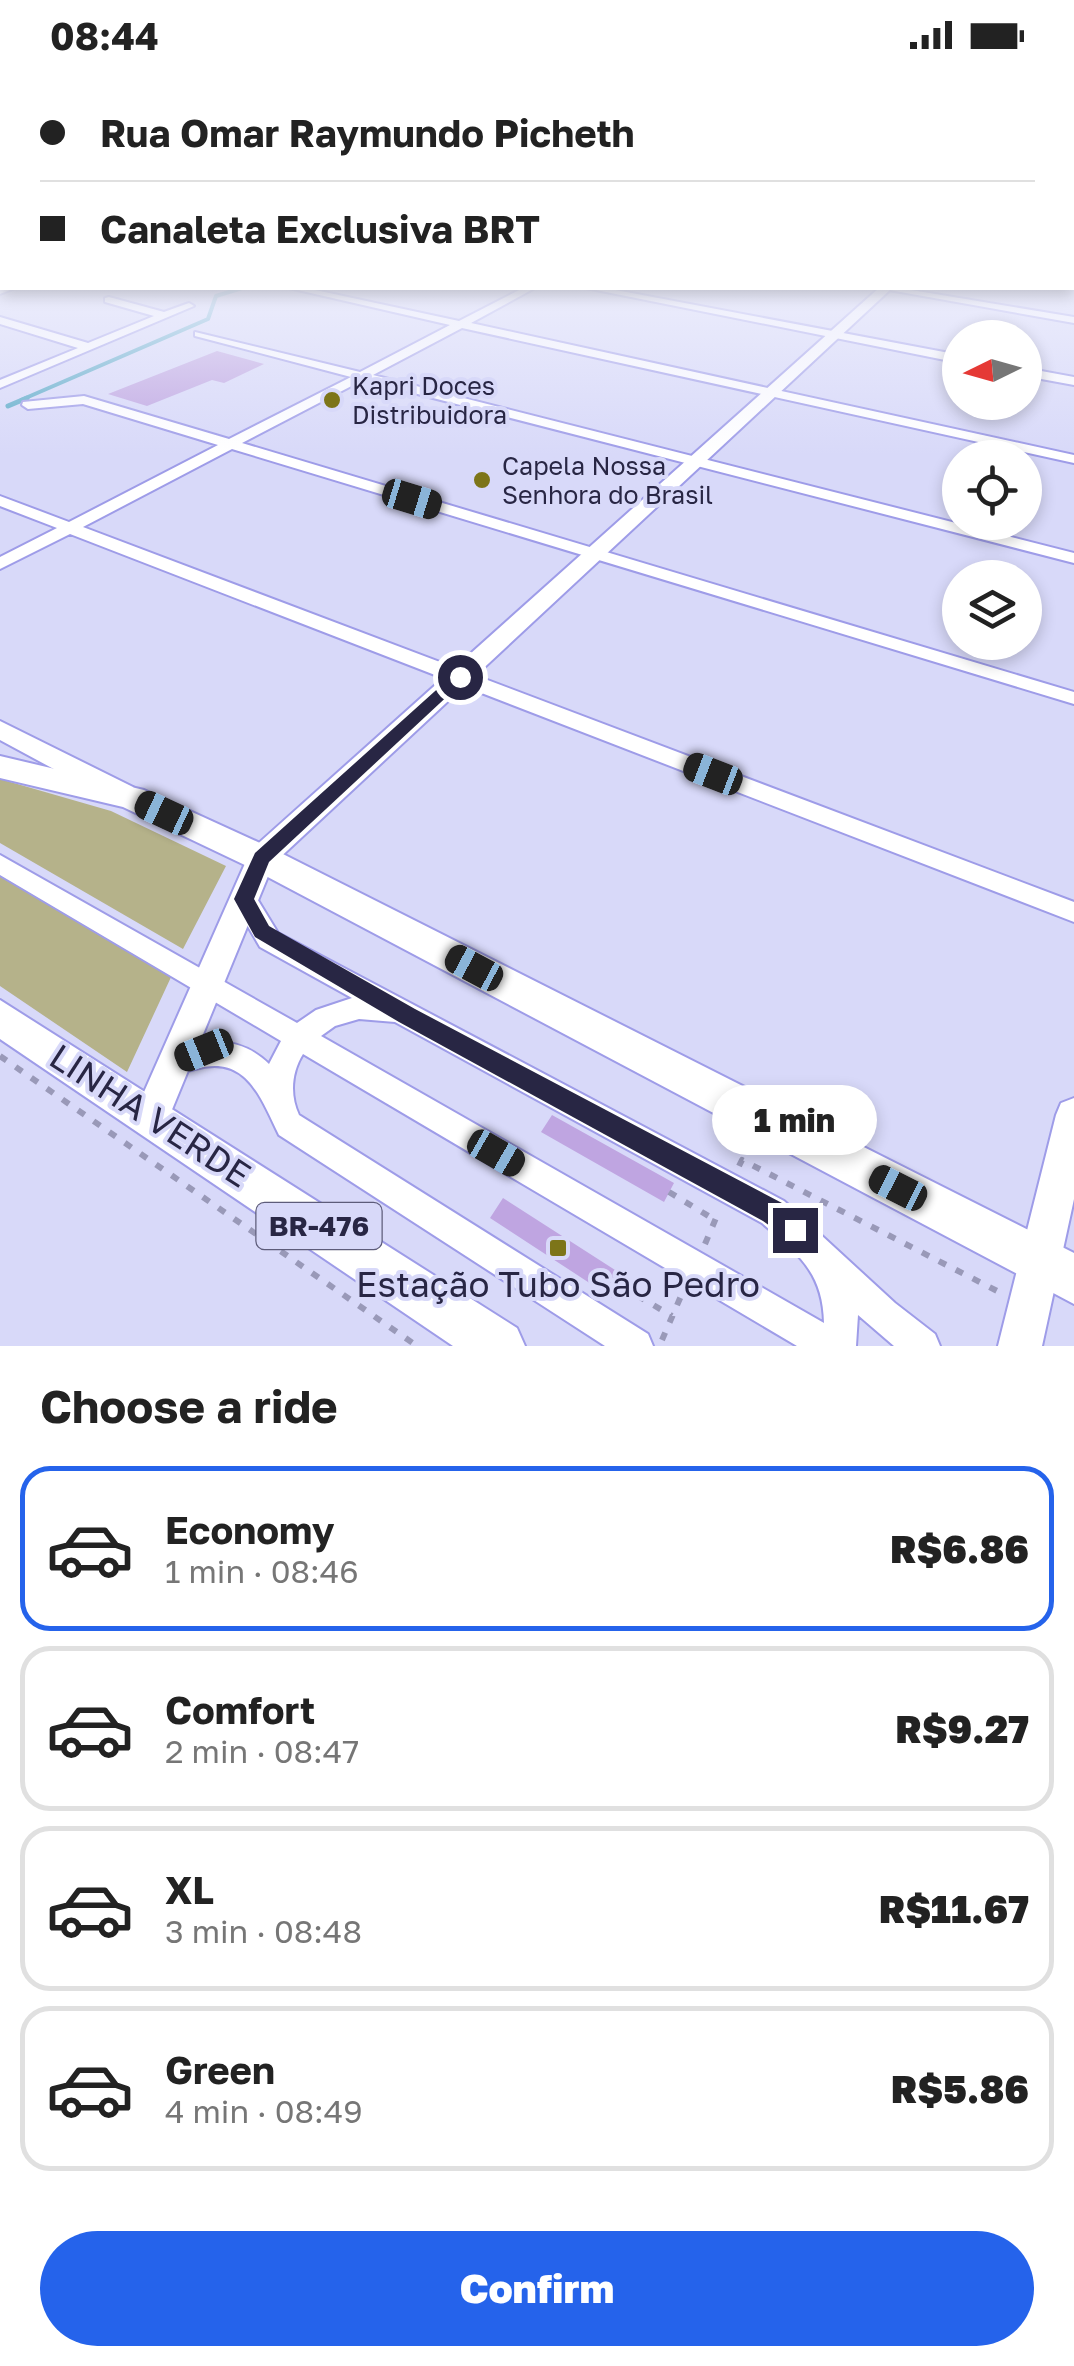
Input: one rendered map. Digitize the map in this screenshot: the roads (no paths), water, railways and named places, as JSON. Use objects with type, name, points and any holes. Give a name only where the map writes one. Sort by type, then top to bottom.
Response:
[{"type":"highway","points":[[0,766],[132,798],[262,858],[1057,1271]]},
{"type":"highway","name":"LINHA VERDE","points":[[0,1017],[488,1343]]},
{"type":"main road","points":[[150,1117],[262,858],[833,337]]},
{"type":"main road","points":[[0,729],[132,798]]},
{"type":"main road","points":[[1019,1346],[1057,1271],[1074,1115]]},
{"type":"street","points":[[54,337],[88,347]]},
{"type":"street","points":[[0,384],[114,337]]},
{"type":"street","points":[[209,337],[1074,558]]},
{"type":"street","points":[[0,564],[436,337]]},
{"type":"street","points":[[518,337],[1074,458]]},
{"type":"street","points":[[843,337],[942,356]]},
{"type":"street","points":[[1042,375],[1074,381]]},
{"type":"street","points":[[28,405],[84,400],[1074,698]]},
{"type":"street","points":[[0,501],[1074,912]]},
{"type":"street","points":[[0,864],[830,1346]]},
{"type":"street","points":[[244,899],[270,940],[772,1212],[818,1249],[892,1326],[923,1346]]},
{"type":"street","points":[[279,1104],[281,1070],[298,1039],[328,1018],[362,1007],[407,1016]]},
{"type":"street","points":[[174,1063],[204,1050],[236,1054],[261,1071],[288,1125],[636,1346]]},
{"type":"street","points":[[818,1249],[835,1280],[843,1316],[839,1346]]},
{"type":"waterway","points":[[21,400],[167,337]]},
{"type":"waterway","points":[[8,406],[27,398]]},
{"type":"place","name":"Kapri Doces Distribuidora","points":[[332,400]]},
{"type":"place","name":"Capela Nossa Senhora do Brasil","points":[[482,480]]},
{"type":"place","name":"Estação Tubo São Pedro","points":[[558,1248]]}]
